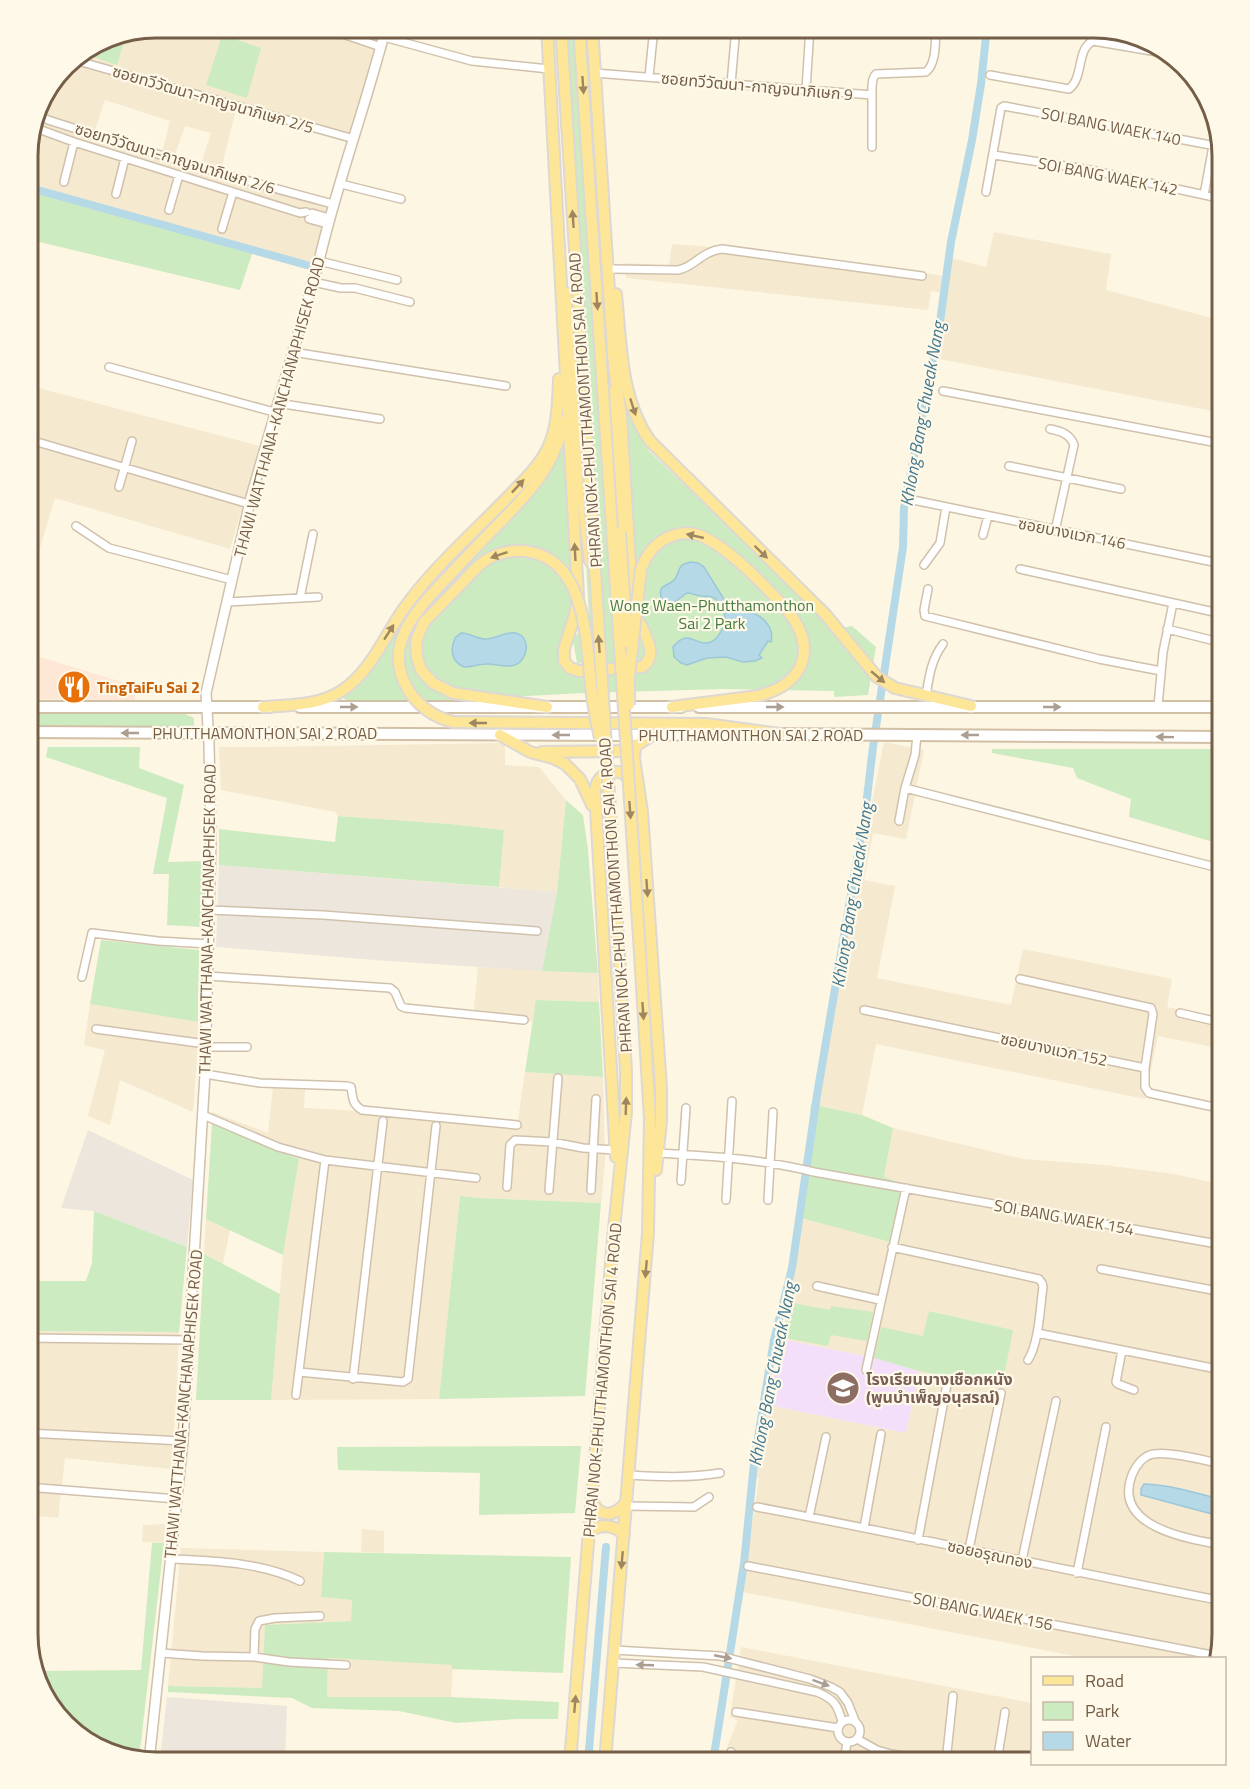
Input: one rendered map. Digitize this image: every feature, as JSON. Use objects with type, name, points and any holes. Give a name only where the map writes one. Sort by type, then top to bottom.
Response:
[{"type":"main road","points":[[263,707],[318,701],[350,686],[420,588],[537,465],[547,450],[555,424],[558,403],[561,318],[558,215],[548,38]]},
{"type":"main road","name":"PHRAN NOK-PHUTTHAMONTHON SAI 4 ROAD","points":[[562,38],[627,1086],[571,1751]]},
{"type":"main road","name":"PHRAN NOK-PHUTTHAMONTHON SAI 4 ROAD","points":[[580,38],[650,1119],[648,1233],[606,1751]]},
{"type":"main road","points":[[558,215],[566,268],[578,596],[575,615],[564,649],[564,661],[574,670],[642,667],[649,659],[650,650],[637,617],[632,596],[621,415],[614,368],[593,38]]},
{"type":"main road","points":[[603,204],[627,386],[635,415],[644,433],[656,448],[825,614],[877,677],[895,688],[971,706]]},
{"type":"main road","points":[[561,318],[582,503],[597,600]]},
{"type":"main road","points":[[614,368],[612,409],[629,676],[625,738]]},
{"type":"main road","points":[[570,395],[561,435],[549,466],[525,495],[422,605],[404,631],[399,658],[402,678],[407,688],[429,712],[453,722],[700,724],[780,734]]},
{"type":"main road","points":[[629,676],[641,569],[645,558],[652,549],[670,537],[694,534],[717,544],[768,589],[788,611],[798,626],[803,654],[798,670],[786,685],[768,693],[672,707]]},
{"type":"main road","points":[[547,707],[453,693],[433,683],[422,670],[417,657],[416,640],[424,622],[479,565],[505,552],[528,551],[545,556],[557,565],[570,582],[583,619],[588,644],[593,705],[607,762]]},
{"type":"main road","name":"PHUTTHAMONTHON SAI 2 ROAD","points":[[38,707],[1212,707]]},
{"type":"main road","name":"PHUTTHAMONTHON SAI 2 ROAD","points":[[38,732],[1212,737]]},
{"type":"main road","points":[[500,735],[530,752],[554,758],[575,773],[584,784],[591,800],[597,829]]},
{"type":"main road","points":[[530,752],[622,751],[653,735]]},
{"type":"main road","points":[[636,745],[634,758],[640,799],[661,1088],[661,1120],[648,1233]]},
{"type":"main road","points":[[617,1197],[595,788],[604,775],[614,772],[625,774],[634,784],[640,799]]},
{"type":"main road","points":[[592,1499],[595,1508],[604,1513],[614,1512],[626,1504]]},
{"type":"main road","points":[[589,1534],[595,1528],[607,1526],[619,1530],[624,1535]]},
{"type":"street","points":[[354,38],[381,47]]},
{"type":"street","name":"THAWI WATTHANA-KANCHANAPHISEK ROAD","points":[[150,1751],[183,1441],[203,1115],[211,839],[207,686],[249,504],[319,261],[328,221],[383,38]]},
{"type":"street","points":[[403,38],[472,61],[549,69]]},
{"type":"street","points":[[649,77],[653,38]]},
{"type":"street","points":[[731,84],[735,38]]},
{"type":"street","points":[[806,90],[809,38]]},
{"type":"street","name":"ซอยทวีวัฒนา-กาญจนาภิเษก 9","points":[[595,73],[873,95],[872,82],[876,74],[926,72],[930,69],[935,38]]},
{"type":"street","points":[[990,75],[1069,89],[1077,79],[1084,50],[1093,41],[1148,50]]},
{"type":"street","name":"ซอยทวีวัฒนา-กาญจนาภิเษก 2/5","points":[[83,62],[354,139]]},
{"type":"street","points":[[872,147],[873,95]]},
{"type":"street","name":"SOI BANG WAEK 140","points":[[994,155],[1001,108],[1007,105],[1211,146]]},
{"type":"street","name":"ซอยทวีวัฒนา-กาญจนาภิเษก 2/6","points":[[44,118],[152,153],[333,204]]},
{"type":"street","points":[[41,130],[328,221]]},
{"type":"street","points":[[64,182],[74,142]]},
{"type":"street","points":[[986,192],[994,155]]},
{"type":"street","name":"SOI BANG WAEK 142","points":[[994,155],[1085,169],[1212,197]]},
{"type":"street","points":[[116,194],[125,158]]},
{"type":"street","points":[[1204,195],[1212,165]]},
{"type":"street","points":[[169,210],[179,175]]},
{"type":"street","points":[[341,184],[401,199]]},
{"type":"street","points":[[222,230],[233,192]]},
{"type":"street","points":[[613,269],[684,269],[705,253],[722,249],[922,276]]},
{"type":"street","points":[[319,261],[397,280]]},
{"type":"street","points":[[313,282],[341,288],[355,288],[410,302]]},
{"type":"street","points":[[293,351],[506,386]]},
{"type":"street","points":[[109,367],[276,407],[380,419]]},
{"type":"street","points":[[943,391],[1212,442]]},
{"type":"street","points":[[1050,429],[1061,431],[1073,442],[1055,531]]},
{"type":"street","points":[[119,487],[132,441]]},
{"type":"street","points":[[38,442],[249,504]]},
{"type":"street","points":[[1009,466],[1120,489]]},
{"type":"street","name":"ซอยบางแวก 146","points":[[917,501],[1212,562]]},
{"type":"street","points":[[924,565],[940,543],[946,507]]},
{"type":"street","points":[[983,535],[988,516]]},
{"type":"street","points":[[76,526],[109,548],[232,580]]},
{"type":"street","points":[[300,598],[312,534]]},
{"type":"street","points":[[1020,569],[1212,612]]},
{"type":"street","points":[[928,589],[925,616],[1099,659],[1161,671]]},
{"type":"street","points":[[227,602],[318,597]]},
{"type":"street","points":[[1158,706],[1167,629],[1173,603]]},
{"type":"street","points":[[1167,629],[1212,640]]},
{"type":"street","points":[[927,696],[930,669],[943,644]]},
{"type":"street","points":[[899,821],[905,788],[915,755],[916,735]]},
{"type":"street","points":[[905,788],[1212,866]]},
{"type":"street","points":[[210,910],[323,915],[537,931]]},
{"type":"street","points":[[82,977],[92,933],[209,944]]},
{"type":"street","points":[[208,976],[390,988],[395,992],[400,1006],[405,1008],[524,1020]]},
{"type":"street","points":[[1020,979],[1151,1008],[1153,1014],[1145,1068],[1145,1087],[1149,1093],[1212,1107]]},
{"type":"street","name":"ซอยบางแวก 152","points":[[864,1010],[1145,1068]]},
{"type":"street","points":[[1180,1013],[1212,1020]]},
{"type":"street","points":[[96,1029],[206,1046],[247,1047]]},
{"type":"street","points":[[205,1074],[260,1083],[347,1086],[351,1087],[356,1107],[362,1110],[517,1125]]},
{"type":"street","points":[[549,1190],[558,1078]]},
{"type":"street","points":[[591,1190],[596,1099]]},
{"type":"street","points":[[726,1200],[732,1101]]},
{"type":"street","points":[[681,1181],[686,1108]]},
{"type":"street","points":[[768,1200],[773,1112]]},
{"type":"street","points":[[203,1115],[278,1148],[325,1160],[476,1178]]},
{"type":"street","points":[[353,1379],[383,1121]]},
{"type":"street","points":[[300,1372],[353,1379],[403,1382],[408,1379],[436,1126]]},
{"type":"street","points":[[507,1187],[510,1145],[519,1139],[616,1150]]},
{"type":"street","name":"SOI BANG WAEK 154","points":[[658,1153],[770,1162],[791,1168],[1212,1243]]},
{"type":"street","points":[[297,1395],[325,1160]]},
{"type":"street","points":[[866,1370],[906,1188]]},
{"type":"street","points":[[892,1247],[1039,1280],[1043,1287],[1037,1333],[1032,1354],[1028,1360]]},
{"type":"street","points":[[1101,1269],[1212,1290]]},
{"type":"street","points":[[817,1286],[880,1300]]},
{"type":"street","points":[[1037,1333],[1212,1368]]},
{"type":"street","points":[[38,1338],[190,1340]]},
{"type":"street","points":[[1122,1350],[1116,1382],[1134,1390]]},
{"type":"street","points":[[918,1540],[947,1384]]},
{"type":"street","points":[[969,1549],[1001,1393]]},
{"type":"street","points":[[1022,1560],[1056,1401]]},
{"type":"street","points":[[1077,1573],[1106,1428]]},
{"type":"street","points":[[38,1434],[183,1441]]},
{"type":"street","points":[[864,1528],[882,1434]]},
{"type":"street","points":[[810,1517],[826,1437]]},
{"type":"street","points":[[1212,1462],[1164,1453],[1153,1454],[1144,1458],[1135,1468],[1131,1476],[1129,1493],[1137,1515],[1148,1522],[1173,1533],[1212,1542]]},
{"type":"street","points":[[629,1475],[666,1478],[720,1473]]},
{"type":"street","points":[[38,1488],[177,1499]]},
{"type":"street","points":[[626,1504],[693,1507],[708,1497]]},
{"type":"street","name":"ซอยอรุณทอง","points":[[757,1507],[1212,1599]]},
{"type":"street","points":[[171,1559],[269,1568],[300,1581]]},
{"type":"street","name":"SOI BANG WAEK 156","points":[[748,1566],[1210,1655]]},
{"type":"street","points":[[254,1657],[255,1629],[259,1622],[275,1618],[320,1616]]},
{"type":"street","points":[[614,1650],[720,1656],[810,1679],[840,1692],[848,1703],[860,1729],[857,1739]]},
{"type":"street","points":[[160,1653],[254,1657],[289,1662],[346,1665]]},
{"type":"street","points":[[613,1663],[713,1668],[817,1692],[835,1703],[840,1725],[839,1736],[847,1742]]},
{"type":"street","points":[[947,1752],[953,1696]]},
{"type":"street","points":[[736,1712],[840,1725],[849,1720],[856,1723]]},
{"type":"street","points":[[999,1752],[1005,1712]]},
{"type":"street","points":[[847,1742],[857,1739],[883,1752]]},
{"type":"street","points":[[846,1752],[847,1742]]},
{"type":"shaded area","points":[[367,38],[376,41],[349,141],[236,109],[221,170],[201,164],[211,133],[185,126],[175,155],[162,153],[170,121],[105,100],[93,136],[328,208],[313,263],[38,189],[40,132],[44,117],[57,90],[91,57],[117,65],[124,42],[140,39]]},
{"type":"shaded area","points":[[994,232],[1111,254],[1106,290],[1212,318],[1212,411],[934,358],[943,293],[931,291],[928,310],[626,278],[625,263],[669,266],[672,244],[774,252],[945,276],[947,257],[986,267]]},
{"type":"shaded area","points":[[38,388],[260,446],[230,549],[55,498],[38,554]]},
{"type":"shaded area","points":[[38,656],[135,686],[135,700],[38,699]]},
{"type":"shaded area","points":[[884,742],[924,750],[906,839],[873,833],[864,880],[895,886],[877,978],[1011,1005],[1023,949],[1172,979],[1167,1007],[1212,1016],[1212,1047],[1158,1036],[1145,1099],[876,1044],[862,1115],[812,1104]]},
{"type":"shaded area","points":[[505,743],[505,765],[539,767],[566,800],[557,892],[499,887],[504,830],[338,816],[336,812],[221,790],[219,747]]},
{"type":"shaded area","points":[[219,865],[557,892],[542,971],[216,947]]},
{"type":"shaded area","points":[[478,967],[598,973],[599,1002],[537,1000],[532,1022],[473,1018]]},
{"type":"shaded area","points":[[90,1004],[198,1022],[193,1112],[120,1080],[110,1125],[88,1116],[105,1050],[84,1045]]},
{"type":"shaded area","points":[[525,1072],[603,1077],[605,1163],[601,1203],[460,1196],[439,1399],[271,1400],[283,1255],[299,1159],[212,1124],[212,1112],[268,1133],[273,1087],[305,1090],[304,1108],[489,1125],[489,1118],[518,1120]]},
{"type":"shaded area","points":[[893,1128],[1023,1159],[1104,1165],[1174,1174],[1212,1183],[1212,1634],[1209,1657],[1080,1657],[742,1592],[759,1478],[756,1477],[768,1405],[906,1433],[919,1371],[1002,1386],[1012,1330],[930,1311],[923,1337],[881,1327],[874,1358],[782,1339],[801,1218],[890,1242],[884,1178]]},
{"type":"shaded area","points":[[88,1130],[193,1180],[187,1247],[94,1211],[61,1208]]},
{"type":"shaded area","points":[[206,1219],[230,1230],[223,1264],[204,1254]]},
{"type":"shaded area","points":[[38,1331],[179,1332],[171,1469],[65,1458],[58,1518],[38,1516]]},
{"type":"shaded area","name":"โรงเรียนบางเชือกหนัง (พูนบำเพ็ญอนุสรณ์)","points":[[782,1339],[874,1358],[919,1371],[906,1433],[768,1405]]},
{"type":"shaded area","points":[[165,1524],[164,1543],[142,1542],[143,1525]]},
{"type":"shaded area","points":[[362,1529],[384,1531],[384,1553],[361,1552]]},
{"type":"shaded area","points":[[181,1548],[324,1552],[321,1597],[352,1600],[351,1621],[265,1625],[263,1688],[168,1686]]},
{"type":"shaded area","points":[[741,1647],[1031,1703],[1031,1752],[725,1752],[738,1720],[730,1717]]},
{"type":"shaded area","points":[[328,1658],[453,1665],[451,1697],[327,1697]]},
{"type":"shaded area","points":[[167,1697],[287,1706],[285,1751],[161,1751]]},
{"type":"green space","points":[[217,38],[237,38],[237,40],[261,48],[247,98],[206,85],[221,39]]},
{"type":"green space","name":"Wong Waen-Phutthamonthon Sai 2 Park","points":[[557,38],[587,38],[622,617],[631,624],[637,664],[577,663],[573,640],[589,618]]},
{"type":"green space","points":[[124,42],[117,65],[91,57]]},
{"type":"green space","points":[[38,189],[254,248],[240,290],[38,242]]},
{"type":"green space","name":"Wong Waen-Phutthamonthon Sai 2 Park","points":[[626,413],[635,421],[648,450],[835,629],[852,626],[876,647],[868,695],[834,697],[834,691],[723,689],[449,700],[346,700],[342,697],[361,681],[408,612],[428,603],[551,470],[564,435],[576,589],[560,648],[575,675],[639,673],[624,414]]},
{"type":"green space","points":[[38,713],[185,714],[194,718],[194,726],[185,728],[38,728]]},
{"type":"green space","points":[[48,747],[140,747],[139,768],[184,785],[168,862],[204,861],[202,927],[167,925],[169,874],[153,874],[167,798],[46,757]]},
{"type":"green space","points":[[992,749],[1212,749],[1212,842],[1129,817],[1131,799],[1077,778],[1073,768],[992,753]]},
{"type":"green space","points":[[566,800],[583,815],[598,973],[542,971],[557,892]]},
{"type":"green space","points":[[338,816],[504,830],[499,887],[219,865],[219,829],[335,842]]},
{"type":"green space","points":[[101,940],[199,950],[198,1022],[90,1004]]},
{"type":"green space","points":[[536,1000],[599,1002],[603,1077],[525,1072]]},
{"type":"green space","points":[[811,1104],[862,1115],[893,1128],[884,1177],[906,1185],[890,1242],[801,1218]]},
{"type":"green space","points":[[212,1124],[299,1159],[283,1255],[206,1219]]},
{"type":"green space","points":[[460,1196],[601,1203],[585,1396],[439,1399]]},
{"type":"green space","points":[[94,1211],[187,1247],[179,1332],[38,1331],[38,1281],[86,1281],[92,1263]]},
{"type":"green space","points":[[204,1254],[280,1294],[271,1400],[196,1400]]},
{"type":"green space","points":[[788,1302],[830,1310],[831,1306],[873,1312],[867,1341],[831,1335],[828,1346],[785,1338]]},
{"type":"green space","points":[[929,1311],[1013,1330],[1002,1387],[919,1371],[874,1358],[881,1327],[923,1336]]},
{"type":"green space","points":[[581,1446],[575,1513],[479,1515],[480,1473],[338,1470],[337,1447]]},
{"type":"green space","points":[[152,1543],[164,1543],[140,1750],[110,1743],[83,1727],[62,1706],[53,1693],[44,1671],[141,1670]]},
{"type":"green space","points":[[324,1552],[571,1557],[563,1673],[452,1669],[452,1665],[328,1658],[327,1697],[451,1697],[559,1702],[558,1719],[456,1723],[399,1711],[312,1708],[292,1698],[168,1692],[168,1686],[262,1688],[265,1625],[351,1621],[352,1600],[321,1597]]},
{"type":"water","points":[[690,562],[704,567],[730,609],[751,612],[765,621],[772,636],[771,642],[768,641],[759,655],[762,658],[743,662],[726,657],[707,658],[687,665],[674,657],[673,647],[682,639],[702,643],[711,642],[718,636],[725,622],[721,607],[712,597],[687,593],[672,604],[661,598],[662,587],[675,579],[682,565]]},
{"type":"water","points":[[461,633],[484,639],[515,633],[520,635],[526,643],[525,653],[519,662],[511,666],[487,664],[464,667],[456,662],[452,651],[455,638]]},
{"type":"water","points":[[1144,1484],[1154,1485],[1212,1497],[1212,1514],[1141,1495]]},
{"type":"waterway","name":"Khlong Bang Chueak Nang","points":[[715,1752],[744,1563],[754,1463],[774,1340],[792,1268],[817,1095],[866,806],[903,547],[904,508],[940,322],[951,242],[972,140],[986,38]]},
{"type":"waterway","points":[[38,190],[310,266]]},
{"type":"waterway","points":[[589,1751],[606,1547]]},
{"type":"place","name":"TingTaiFu Sai 2","points":[[74,687]]},
{"type":"place","name":"โรงเรียนบางเชือกหนัง (พูนบำเพ็ญอนุสรณ์)","points":[[843,1388]]}]
